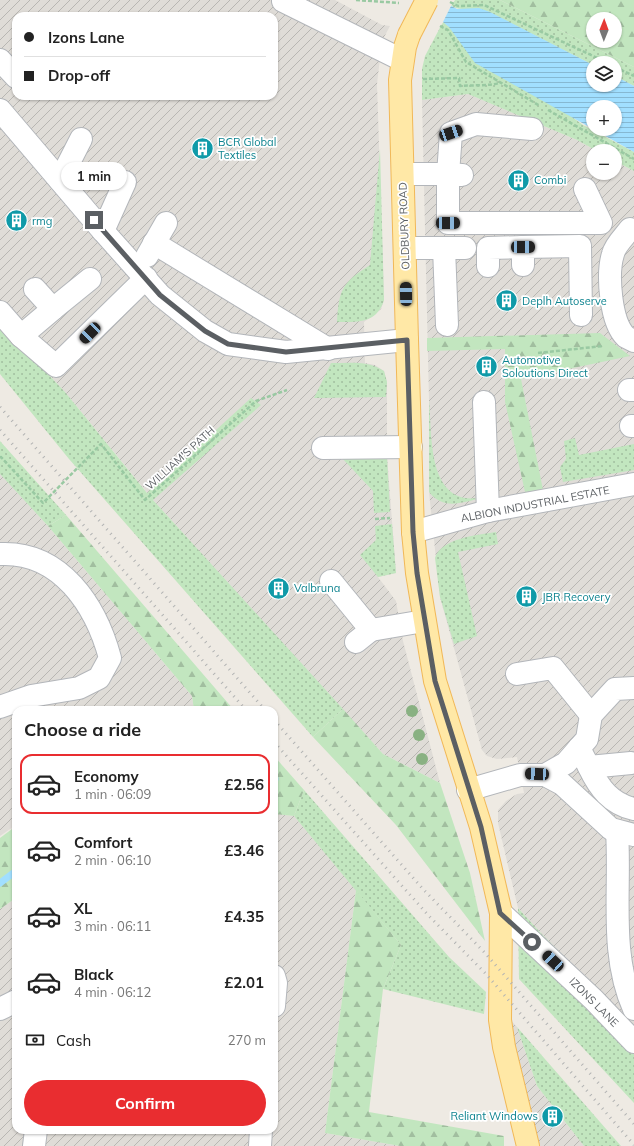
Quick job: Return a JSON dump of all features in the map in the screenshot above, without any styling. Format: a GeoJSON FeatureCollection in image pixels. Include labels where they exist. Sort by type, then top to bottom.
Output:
{"type":"FeatureCollection","features":[{"type":"Feature","properties":{"kind":"main road","name":"OLDBURY ROAD"},"geometry":{"type":"LineString","coordinates":[[427,0],[409,36],[402,60],[400,80],[413,532],[424,621],[435,681],[485,841],[500,913],[500,1020],[504,1047],[528,1146]]}},
{"type":"Feature","properties":{"kind":"street"},"geometry":{"type":"LineString","coordinates":[[283,1],[402,60]]}},
{"type":"Feature","properties":{"kind":"street"},"geometry":{"type":"LineString","coordinates":[[0,60],[12,73]]}},
{"type":"Feature","properties":{"kind":"street"},"geometry":{"type":"LineString","coordinates":[[0,110],[103,231],[160,295],[205,331],[228,344],[286,352],[407,340]]}},
{"type":"Feature","properties":{"kind":"street"},"geometry":{"type":"LineString","coordinates":[[532,129],[476,124],[451,133],[455,175],[448,223],[601,222],[585,189]]}},
{"type":"Feature","properties":{"kind":"street"},"geometry":{"type":"LineString","coordinates":[[60,180],[81,139]]}},
{"type":"Feature","properties":{"kind":"street"},"geometry":{"type":"LineString","coordinates":[[403,174],[455,175]]}},
{"type":"Feature","properties":{"kind":"street"},"geometry":{"type":"LineString","coordinates":[[103,231],[125,182]]}},
{"type":"Feature","properties":{"kind":"street"},"geometry":{"type":"LineString","coordinates":[[0,312],[21,336],[56,366],[142,274],[154,243],[166,223]]}},
{"type":"Feature","properties":{"kind":"street"},"geometry":{"type":"LineString","coordinates":[[630,339],[618,324],[612,300],[610,272],[613,253],[633,228]]}},
{"type":"Feature","properties":{"kind":"street"},"geometry":{"type":"LineString","coordinates":[[154,243],[328,349]]}},
{"type":"Feature","properties":{"kind":"street"},"geometry":{"type":"LineString","coordinates":[[406,248],[488,257],[547,256],[580,246],[581,315]]}},
{"type":"Feature","properties":{"kind":"street"},"geometry":{"type":"LineString","coordinates":[[447,325],[458,254]]}},
{"type":"Feature","properties":{"kind":"street"},"geometry":{"type":"LineString","coordinates":[[21,336],[90,278]]}},
{"type":"Feature","properties":{"kind":"street"},"geometry":{"type":"LineString","coordinates":[[35,289],[53,309]]}},
{"type":"Feature","properties":{"kind":"street"},"geometry":{"type":"LineString","coordinates":[[484,402],[488,511]]}},
{"type":"Feature","properties":{"kind":"street"},"geometry":{"type":"LineString","coordinates":[[323,448],[411,447]]}},
{"type":"Feature","properties":{"kind":"street","name":"ALBION INDUSTRIAL ESTATE"},"geometry":{"type":"LineString","coordinates":[[413,532],[488,511],[634,484]]}},
{"type":"Feature","properties":{"kind":"street"},"geometry":{"type":"LineString","coordinates":[[0,554],[27,558],[46,564],[62,574],[78,590],[88,605],[105,640],[110,658],[99,678],[79,688],[32,696],[0,707]]}},
{"type":"Feature","properties":{"kind":"street"},"geometry":{"type":"LineString","coordinates":[[331,581],[364,636],[424,621]]}},
{"type":"Feature","properties":{"kind":"street"},"geometry":{"type":"LineString","coordinates":[[517,674],[553,668],[591,715]]}},
{"type":"Feature","properties":{"kind":"street"},"geometry":{"type":"LineString","coordinates":[[545,775],[566,763],[587,739],[591,715],[615,689],[634,688]]}},
{"type":"Feature","properties":{"kind":"street"},"geometry":{"type":"LineString","coordinates":[[579,748],[595,780],[611,798],[621,806],[634,809]]}},
{"type":"Feature","properties":{"kind":"street"},"geometry":{"type":"LineString","coordinates":[[589,767],[631,763]]}},
{"type":"Feature","properties":{"kind":"street"},"geometry":{"type":"LineString","coordinates":[[468,790],[520,775],[545,775],[562,784],[611,829],[626,833],[626,874],[617,904],[622,976],[634,1009]]}},
{"type":"Feature","properties":{"kind":"street","name":"IZONS LANE"},"geometry":{"type":"LineString","coordinates":[[500,913],[594,1000],[634,1042]]}},
{"type":"Feature","properties":{"kind":"street"},"geometry":{"type":"LineString","coordinates":[[0,1009],[12,1003]]}},
{"type":"Feature","properties":{"kind":"street"},"geometry":{"type":"LineString","coordinates":[[34,1146],[36,1134]]}},
{"type":"Feature","properties":{"kind":"street"},"geometry":{"type":"LineString","coordinates":[[260,1146],[261,1134]]}},
{"type":"Feature","properties":{"kind":"path"},"geometry":{"type":"LineString","coordinates":[[446,0],[458,6],[484,4],[593,56]]}},
{"type":"Feature","properties":{"kind":"path"},"geometry":{"type":"LineString","coordinates":[[622,70],[634,76]]}},
{"type":"Feature","properties":{"kind":"path"},"geometry":{"type":"LineString","coordinates":[[417,79],[459,78],[460,86],[493,85],[500,83],[634,159]]}},
{"type":"Feature","properties":{"kind":"path"},"geometry":{"type":"LineString","coordinates":[[538,353],[607,345],[630,339]]}},
{"type":"Feature","properties":{"kind":"path","name":"WILLIAM'S PATH"},"geometry":{"type":"LineString","coordinates":[[0,458],[1,457],[43,503],[101,444],[145,500],[256,401],[287,390]]}},
{"type":"Feature","properties":{"kind":"path"},"geometry":{"type":"LineString","coordinates":[[375,519],[394,517]]}},
{"type":"Feature","properties":{"kind":"shaded area"},"geometry":{"type":"Polygon","coordinates":[[[0,0],[335,0],[382,25],[390,26],[382,41],[377,84],[384,300],[381,309],[364,322],[365,363],[375,365],[384,371],[387,382],[387,456],[396,573],[378,577],[396,601],[403,641],[440,783],[383,754],[153,500],[65,392],[0,323],[0,0]]]}},
{"type":"Feature","properties":{"kind":"shaded area"},"geometry":{"type":"Polygon","coordinates":[[[468,94],[577,140],[586,145],[586,180],[622,180],[622,165],[634,171],[634,1028],[518,908],[498,823],[498,810],[506,801],[517,794],[524,793],[517,757],[497,759],[487,756],[482,750],[440,597],[429,492],[429,400],[422,100],[468,94]]]}},
{"type":"Feature","properties":{"kind":"shaded area"},"geometry":{"type":"Polygon","coordinates":[[[0,473],[48,526],[192,696],[193,706],[12,706],[12,828],[0,836],[0,473]]]}},
{"type":"Feature","properties":{"kind":"shaded area"},"geometry":{"type":"Polygon","coordinates":[[[278,814],[294,816],[356,890],[325,1133],[400,1146],[0,1146],[0,909],[12,901],[12,1134],[278,1134],[278,814]]]}},
{"type":"Feature","properties":{"kind":"shaded area"},"geometry":{"type":"Polygon","coordinates":[[[500,1008],[517,1027],[537,1086],[584,1146],[528,1146],[500,1008]]]}},
{"type":"Feature","properties":{"kind":"green space"},"geometry":{"type":"Polygon","coordinates":[[[455,0],[500,0],[586,43],[586,48],[596,48],[612,56],[586,56],[586,61],[489,12],[460,9],[451,6],[455,0]]]}},
{"type":"Feature","properties":{"kind":"green space"},"geometry":{"type":"Polygon","coordinates":[[[500,0],[634,0],[634,67],[622,61],[622,56],[612,56],[596,48],[622,48],[622,12],[586,12],[586,43],[500,0]]]}},
{"type":"Feature","properties":{"kind":"green space"},"geometry":{"type":"Polygon","coordinates":[[[443,22],[586,127],[586,136],[604,136],[619,144],[586,145],[468,94],[422,100],[422,69],[425,56],[443,22]]]}},
{"type":"Feature","properties":{"kind":"green space"},"geometry":{"type":"Polygon","coordinates":[[[622,61],[634,67],[634,86],[622,80],[622,61]]]}},
{"type":"Feature","properties":{"kind":"green space"},"geometry":{"type":"Polygon","coordinates":[[[622,146],[634,152],[634,171],[622,165],[622,146]]]}},
{"type":"Feature","properties":{"kind":"green space"},"geometry":{"type":"Polygon","coordinates":[[[380,149],[384,300],[377,314],[371,318],[352,322],[337,322],[339,302],[344,288],[353,277],[370,265],[380,149]]]}},
{"type":"Feature","properties":{"kind":"green space"},"geometry":{"type":"Polygon","coordinates":[[[0,323],[65,392],[147,493],[251,398],[261,405],[153,500],[343,709],[313,737],[69,459],[0,374],[0,323]]]}},
{"type":"Feature","properties":{"kind":"green space"},"geometry":{"type":"Polygon","coordinates":[[[600,333],[630,356],[521,379],[543,490],[525,492],[505,402],[505,349],[427,351],[427,338],[600,333]]]}},
{"type":"Feature","properties":{"kind":"green space"},"geometry":{"type":"Polygon","coordinates":[[[331,363],[365,364],[378,367],[384,371],[387,382],[386,397],[314,398],[331,363]]]}},
{"type":"Feature","properties":{"kind":"green space"},"geometry":{"type":"Polygon","coordinates":[[[429,400],[434,457],[438,472],[444,484],[453,493],[465,498],[481,498],[453,504],[434,498],[429,492],[429,400]]]}},
{"type":"Feature","properties":{"kind":"green space"},"geometry":{"type":"Polygon","coordinates":[[[575,438],[579,455],[634,444],[634,470],[563,482],[560,467],[566,459],[564,441],[575,438]]]}},
{"type":"Feature","properties":{"kind":"green space"},"geometry":{"type":"Polygon","coordinates":[[[0,441],[66,515],[48,526],[0,474],[0,441]]]}},
{"type":"Feature","properties":{"kind":"green space"},"geometry":{"type":"Polygon","coordinates":[[[387,456],[390,512],[374,513],[373,491],[341,457],[387,456]]]}},
{"type":"Feature","properties":{"kind":"green space"},"geometry":{"type":"Polygon","coordinates":[[[66,515],[231,706],[193,706],[192,696],[48,526],[66,515]]]}},
{"type":"Feature","properties":{"kind":"green space"},"geometry":{"type":"Polygon","coordinates":[[[392,524],[396,573],[378,577],[360,555],[376,540],[375,526],[392,524]]]}},
{"type":"Feature","properties":{"kind":"green space"},"geometry":{"type":"Polygon","coordinates":[[[496,532],[498,544],[458,552],[477,636],[454,644],[440,597],[435,558],[439,551],[452,542],[470,536],[496,532]]]}},
{"type":"Feature","properties":{"kind":"green space"},"geometry":{"type":"Polygon","coordinates":[[[343,709],[383,754],[440,783],[470,873],[485,941],[396,825],[313,737],[343,709]]]}},
{"type":"Feature","properties":{"kind":"green space"},"geometry":{"type":"Polygon","coordinates":[[[278,761],[304,790],[294,816],[278,814],[278,761]]]}},
{"type":"Feature","properties":{"kind":"green space"},"geometry":{"type":"Polygon","coordinates":[[[304,790],[449,957],[486,992],[484,1014],[383,989],[401,945],[294,816],[304,790]]]}},
{"type":"Feature","properties":{"kind":"green space"},"geometry":{"type":"Polygon","coordinates":[[[12,829],[12,901],[0,909],[0,838],[12,829]]]}},
{"type":"Feature","properties":{"kind":"green space"},"geometry":{"type":"Polygon","coordinates":[[[356,890],[401,945],[383,989],[369,1112],[504,1136],[504,1146],[400,1146],[325,1133],[356,890]]]}},
{"type":"Feature","properties":{"kind":"green space"},"geometry":{"type":"Polygon","coordinates":[[[518,908],[634,1028],[634,1103],[519,979],[518,908]]]}},
{"type":"Feature","properties":{"kind":"green space"},"geometry":{"type":"Polygon","coordinates":[[[517,1027],[621,1146],[584,1146],[537,1086],[517,1027]]]}},
{"type":"Feature","properties":{"kind":"water"},"geometry":{"type":"Polygon","coordinates":[[[440,0],[457,9],[479,8],[490,12],[586,61],[586,92],[622,92],[622,80],[634,86],[634,152],[605,136],[622,136],[622,100],[586,100],[586,125],[475,63],[449,27],[443,22],[440,0]]]}},
{"type":"Feature","properties":{"kind":"pier"},"geometry":{"type":"Polygon","coordinates":[[[403,0],[444,0],[452,4],[442,24],[402,2],[403,0]]]}},
{"type":"Feature","properties":{"kind":"waterway"},"geometry":{"type":"LineString","coordinates":[[0,883],[12,874]]}},
{"type":"Feature","properties":{"kind":"railway"},"geometry":{"type":"LineString","coordinates":[[0,407],[262,706]]}},
{"type":"Feature","properties":{"kind":"railway"},"geometry":{"type":"LineString","coordinates":[[0,430],[242,706]]}},
{"type":"Feature","properties":{"kind":"railway"},"geometry":{"type":"LineString","coordinates":[[278,725],[422,888],[486,954],[634,1124]]}},
{"type":"Feature","properties":{"kind":"railway"},"geometry":{"type":"LineString","coordinates":[[278,746],[428,915],[486,974],[634,1145]]}},
{"type":"Feature","properties":{"kind":"place","name":"BCR Global Textiles"},"geometry":{"type":"Point","coordinates":[203,148]}},
{"type":"Feature","properties":{"kind":"place","name":"Combi"},"geometry":{"type":"Point","coordinates":[519,180]}},
{"type":"Feature","properties":{"kind":"place","name":"rmg"},"geometry":{"type":"Point","coordinates":[17,221]}},
{"type":"Feature","properties":{"kind":"place","name":"Deplh Autoserve"},"geometry":{"type":"Point","coordinates":[507,301]}},
{"type":"Feature","properties":{"kind":"place","name":"Automotive Soloutions Direct"},"geometry":{"type":"Point","coordinates":[486,366]}},
{"type":"Feature","properties":{"kind":"place","name":"Valbruna"},"geometry":{"type":"Point","coordinates":[278,588]}},
{"type":"Feature","properties":{"kind":"place","name":"JBR Recovery"},"geometry":{"type":"Point","coordinates":[527,597]}},
{"type":"Feature","properties":{"kind":"place","name":"Reliant Windows"},"geometry":{"type":"Point","coordinates":[553,1116]}},
{"type":"Feature","properties":{"kind":"route"},"geometry":{"type":"LineString","coordinates":[[94,220],[160,295],[205,331],[228,344],[286,352],[407,340],[413,532],[424,621],[435,681],[468,790],[481,827],[492,869],[500,913],[532,942]]}}]}
